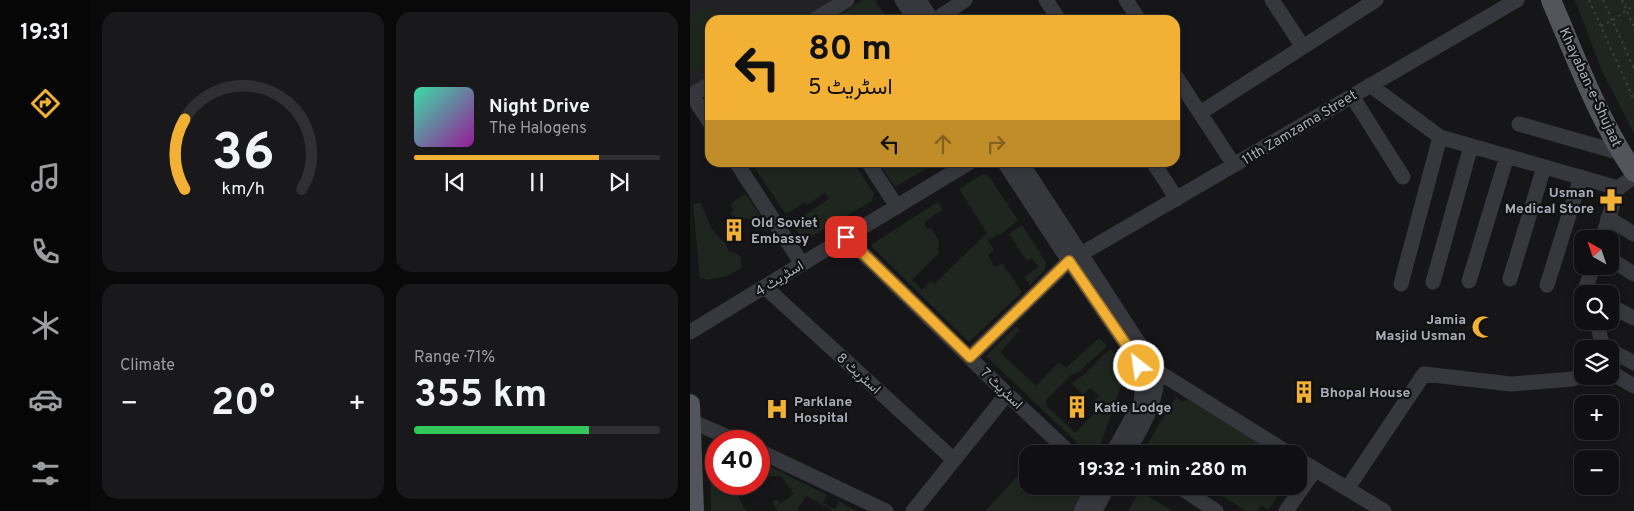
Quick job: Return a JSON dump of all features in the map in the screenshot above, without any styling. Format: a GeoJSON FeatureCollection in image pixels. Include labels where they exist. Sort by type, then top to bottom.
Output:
{"type":"FeatureCollection","features":[{"type":"Feature","properties":{"kind":"main road","name":"Khayaban-e-Shujaat"},"geometry":{"type":"LineString","coordinates":[[1551,0],[1577,64],[1628,155]]}},
{"type":"Feature","properties":{"kind":"main road","name":"Khayaban-e-Shujaat"},"geometry":{"type":"LineString","coordinates":[[1560,0],[1634,172]]}},
{"type":"Feature","properties":{"kind":"main road"},"geometry":{"type":"LineString","coordinates":[[690,412],[694,511]]}},
{"type":"Feature","properties":{"kind":"street"},"geometry":{"type":"LineString","coordinates":[[822,15],[847,0]]}},
{"type":"Feature","properties":{"kind":"street"},"geometry":{"type":"LineString","coordinates":[[902,0],[911,15]]}},
{"type":"Feature","properties":{"kind":"street"},"geometry":{"type":"LineString","coordinates":[[919,0],[930,15]]}},
{"type":"Feature","properties":{"kind":"street"},"geometry":{"type":"LineString","coordinates":[[941,15],[965,0]]}},
{"type":"Feature","properties":{"kind":"street"},"geometry":{"type":"LineString","coordinates":[[1046,0],[1056,15]]}},
{"type":"Feature","properties":{"kind":"street"},"geometry":{"type":"LineString","coordinates":[[1126,0],[1136,15]]}},
{"type":"Feature","properties":{"kind":"street"},"geometry":{"type":"LineString","coordinates":[[1272,0],[1303,47]]}},
{"type":"Feature","properties":{"kind":"street"},"geometry":{"type":"LineString","coordinates":[[1200,113],[1376,0]]}},
{"type":"Feature","properties":{"kind":"street","name":"11th Zamzama Street"},"geometry":{"type":"LineString","coordinates":[[970,357],[1075,258],[1517,0]]}},
{"type":"Feature","properties":{"kind":"street"},"geometry":{"type":"LineString","coordinates":[[1180,83],[1234,165]]}},
{"type":"Feature","properties":{"kind":"street"},"geometry":{"type":"LineString","coordinates":[[1370,85],[1440,136],[1618,188]]}},
{"type":"Feature","properties":{"kind":"street"},"geometry":{"type":"LineString","coordinates":[[705,87],[691,95],[705,116]]}},
{"type":"Feature","properties":{"kind":"street"},"geometry":{"type":"LineString","coordinates":[[1352,96],[1404,177]]}},
{"type":"Feature","properties":{"kind":"street"},"geometry":{"type":"LineString","coordinates":[[1520,124],[1628,155]]}},
{"type":"Feature","properties":{"kind":"street"},"geometry":{"type":"LineString","coordinates":[[1401,284],[1440,136]]}},
{"type":"Feature","properties":{"kind":"street"},"geometry":{"type":"LineString","coordinates":[[1434,282],[1471,146]]}},
{"type":"Feature","properties":{"kind":"street"},"geometry":{"type":"LineString","coordinates":[[1469,281],[1507,156]]}},
{"type":"Feature","properties":{"kind":"street"},"geometry":{"type":"LineString","coordinates":[[739,167],[802,264]]}},
{"type":"Feature","properties":{"kind":"street"},"geometry":{"type":"LineString","coordinates":[[871,167],[897,207]]}},
{"type":"Feature","properties":{"kind":"street","name":"اسٹریٹ 4"},"geometry":{"type":"LineString","coordinates":[[690,332],[962,167]]}},
{"type":"Feature","properties":{"kind":"street"},"geometry":{"type":"LineString","coordinates":[[1008,167],[1157,371],[1153,402],[1129,445]]}},
{"type":"Feature","properties":{"kind":"street"},"geometry":{"type":"LineString","coordinates":[[1024,167],[1075,258],[1134,356],[1144,377],[1141,402],[1127,445]]}},
{"type":"Feature","properties":{"kind":"street"},"geometry":{"type":"LineString","coordinates":[[1155,167],[1177,199]]}},
{"type":"Feature","properties":{"kind":"street"},"geometry":{"type":"LineString","coordinates":[[1510,279],[1544,167]]}},
{"type":"Feature","properties":{"kind":"street"},"geometry":{"type":"LineString","coordinates":[[1605,230],[1618,188],[1634,177]]}},
{"type":"Feature","properties":{"kind":"street"},"geometry":{"type":"LineString","coordinates":[[1547,285],[1581,178]]}},
{"type":"Feature","properties":{"kind":"street"},"geometry":{"type":"LineString","coordinates":[[1608,218],[1634,234]]}},
{"type":"Feature","properties":{"kind":"street","name":"اسٹریٹ 7"},"geometry":{"type":"LineString","coordinates":[[846,237],[1007,394],[1062,445]]}},
{"type":"Feature","properties":{"kind":"street"},"geometry":{"type":"LineString","coordinates":[[1619,265],[1634,274]]}},
{"type":"Feature","properties":{"kind":"street","name":"اسٹریٹ 8"},"geometry":{"type":"LineString","coordinates":[[764,287],[954,460]]}},
{"type":"Feature","properties":{"kind":"street"},"geometry":{"type":"LineString","coordinates":[[1619,310],[1634,318]]}},
{"type":"Feature","properties":{"kind":"street"},"geometry":{"type":"LineString","coordinates":[[1619,355],[1634,363]]}},
{"type":"Feature","properties":{"kind":"street"},"geometry":{"type":"LineString","coordinates":[[1134,356],[1276,445]]}},
{"type":"Feature","properties":{"kind":"street"},"geometry":{"type":"LineString","coordinates":[[1347,489],[1424,374],[1511,384],[1574,378]]}},
{"type":"Feature","properties":{"kind":"street"},"geometry":{"type":"LineString","coordinates":[[1619,377],[1634,386]]}},
{"type":"Feature","properties":{"kind":"street"},"geometry":{"type":"LineString","coordinates":[[914,511],[1007,394]]}},
{"type":"Feature","properties":{"kind":"street"},"geometry":{"type":"LineString","coordinates":[[690,412],[719,430]]}},
{"type":"Feature","properties":{"kind":"street"},"geometry":{"type":"LineString","coordinates":[[770,456],[877,509]]}},
{"type":"Feature","properties":{"kind":"street"},"geometry":{"type":"LineString","coordinates":[[1307,465],[1384,511]]}},
{"type":"Feature","properties":{"kind":"street"},"geometry":{"type":"LineString","coordinates":[[1286,511],[1315,470]]}},
{"type":"Feature","properties":{"kind":"street"},"geometry":{"type":"LineString","coordinates":[[1081,511],[1096,495]]}},
{"type":"Feature","properties":{"kind":"street"},"geometry":{"type":"LineString","coordinates":[[1095,511],[1101,495]]}},
{"type":"Feature","properties":{"kind":"street"},"geometry":{"type":"LineString","coordinates":[[1192,495],[1216,511]]}},
{"type":"Feature","properties":{"kind":"path"},"geometry":{"type":"LineString","coordinates":[[1589,0],[1634,100]]}},
{"type":"Feature","properties":{"kind":"path"},"geometry":{"type":"LineString","coordinates":[[1603,0],[1634,69]]}},
{"type":"Feature","properties":{"kind":"path"},"geometry":{"type":"LineString","coordinates":[[1622,0],[1634,27]]}},
{"type":"Feature","properties":{"kind":"path"},"geometry":{"type":"LineString","coordinates":[[1601,26],[1634,5]]}},
{"type":"Feature","properties":{"kind":"shaded area"},"geometry":{"type":"Polygon","coordinates":[[[690,0],[844,0],[818,15],[705,15],[705,81],[692,88],[690,87],[690,0]]]}},
{"type":"Feature","properties":{"kind":"shaded area"},"geometry":{"type":"Polygon","coordinates":[[[862,0],[875,0],[885,15],[839,15],[862,0]]]}},
{"type":"Feature","properties":{"kind":"shaded area"},"geometry":{"type":"Polygon","coordinates":[[[1575,0],[1634,0],[1634,133],[1602,71],[1575,0]]]}},
{"type":"Feature","properties":{"kind":"shaded area"},"geometry":{"type":"Polygon","coordinates":[[[709,5],[716,15],[705,15],[705,66],[690,74],[690,18],[709,5]]]}},
{"type":"Feature","properties":{"kind":"shaded area"},"geometry":{"type":"Polygon","coordinates":[[[754,167],[857,167],[874,194],[872,201],[806,240],[803,239],[792,223],[829,199],[825,193],[807,205],[805,202],[786,214],[754,167]]]}},
{"type":"Feature","properties":{"kind":"shaded area"},"geometry":{"type":"Polygon","coordinates":[[[882,167],[928,167],[895,187],[882,167]]]}},
{"type":"Feature","properties":{"kind":"shaded area"},"geometry":{"type":"Polygon","coordinates":[[[983,174],[988,175],[1018,220],[1000,235],[998,234],[988,241],[994,250],[988,255],[995,267],[1002,263],[1022,292],[969,342],[872,247],[872,244],[938,202],[943,210],[926,221],[924,225],[928,229],[931,228],[939,241],[938,254],[912,280],[922,290],[931,281],[934,284],[987,233],[959,189],[983,174]]]}},
{"type":"Feature","properties":{"kind":"shaded area"},"geometry":{"type":"Polygon","coordinates":[[[746,194],[761,216],[753,222],[745,218],[740,222],[730,212],[733,211],[731,203],[746,194]]]}},
{"type":"Feature","properties":{"kind":"shaded area"},"geometry":{"type":"Polygon","coordinates":[[[701,203],[712,230],[726,244],[728,250],[738,254],[740,258],[742,266],[738,270],[720,278],[705,280],[700,278],[693,204],[701,203]]]}},
{"type":"Feature","properties":{"kind":"shaded area"},"geometry":{"type":"Polygon","coordinates":[[[1022,225],[1046,262],[1044,271],[1030,285],[1024,277],[1038,267],[1032,258],[1027,261],[1009,234],[1022,225]]]}},
{"type":"Feature","properties":{"kind":"shaded area"},"geometry":{"type":"Polygon","coordinates":[[[1016,326],[1020,330],[1000,352],[1036,386],[1059,362],[1066,368],[1099,338],[1107,346],[1080,371],[1070,376],[1046,400],[1047,406],[1075,433],[1098,410],[1092,403],[1099,396],[1090,388],[1083,395],[1071,383],[1085,374],[1110,349],[1124,365],[1125,375],[1100,445],[1080,445],[986,356],[1016,326]]]}},
{"type":"Feature","properties":{"kind":"shaded area"},"geometry":{"type":"Polygon","coordinates":[[[1176,397],[1182,402],[1194,397],[1266,445],[1147,445],[1176,397]]]}},
{"type":"Feature","properties":{"kind":"shaded area"},"geometry":{"type":"Polygon","coordinates":[[[770,466],[827,495],[823,503],[835,509],[839,501],[856,511],[830,511],[831,509],[806,496],[797,511],[777,511],[772,502],[777,499],[780,504],[794,494],[781,476],[770,476],[770,466]]]}},
{"type":"Feature","properties":{"kind":"shaded area"},"geometry":{"type":"Polygon","coordinates":[[[1019,475],[1019,495],[1082,495],[1072,511],[985,511],[1019,475]]]}},
{"type":"Feature","properties":{"kind":"shaded area"},"geometry":{"type":"Polygon","coordinates":[[[711,495],[739,495],[746,511],[711,511],[711,495]]]}},
{"type":"Feature","properties":{"kind":"shaded area"},"geometry":{"type":"Polygon","coordinates":[[[1138,495],[1146,495],[1172,511],[1128,511],[1138,495]]]}},
{"type":"Feature","properties":{"kind":"shaded area"},"geometry":{"type":"Polygon","coordinates":[[[1220,495],[1279,495],[1268,510],[1261,505],[1257,511],[1246,511],[1220,495]]]}},
{"type":"Feature","properties":{"kind":"place","name":"Usman Medical Store"},"geometry":{"type":"Point","coordinates":[1611,200]}},
{"type":"Feature","properties":{"kind":"place","name":"Old Soviet Embassy"},"geometry":{"type":"Point","coordinates":[734,230]}},
{"type":"Feature","properties":{"kind":"place","name":"Jamia Masjid Usman"},"geometry":{"type":"Point","coordinates":[1483,327]}},
{"type":"Feature","properties":{"kind":"place","name":"Bhopal House"},"geometry":{"type":"Point","coordinates":[1304,392]}},
{"type":"Feature","properties":{"kind":"place","name":"Katie Lodge"},"geometry":{"type":"Point","coordinates":[1077,407]}},
{"type":"Feature","properties":{"kind":"place","name":"Parklane Hospital"},"geometry":{"type":"Point","coordinates":[777,409]}},
{"type":"Feature","properties":{"kind":"route"},"geometry":{"type":"LineString","coordinates":[[846,237],[970,357],[1069,261],[1139,366]]}}]}
